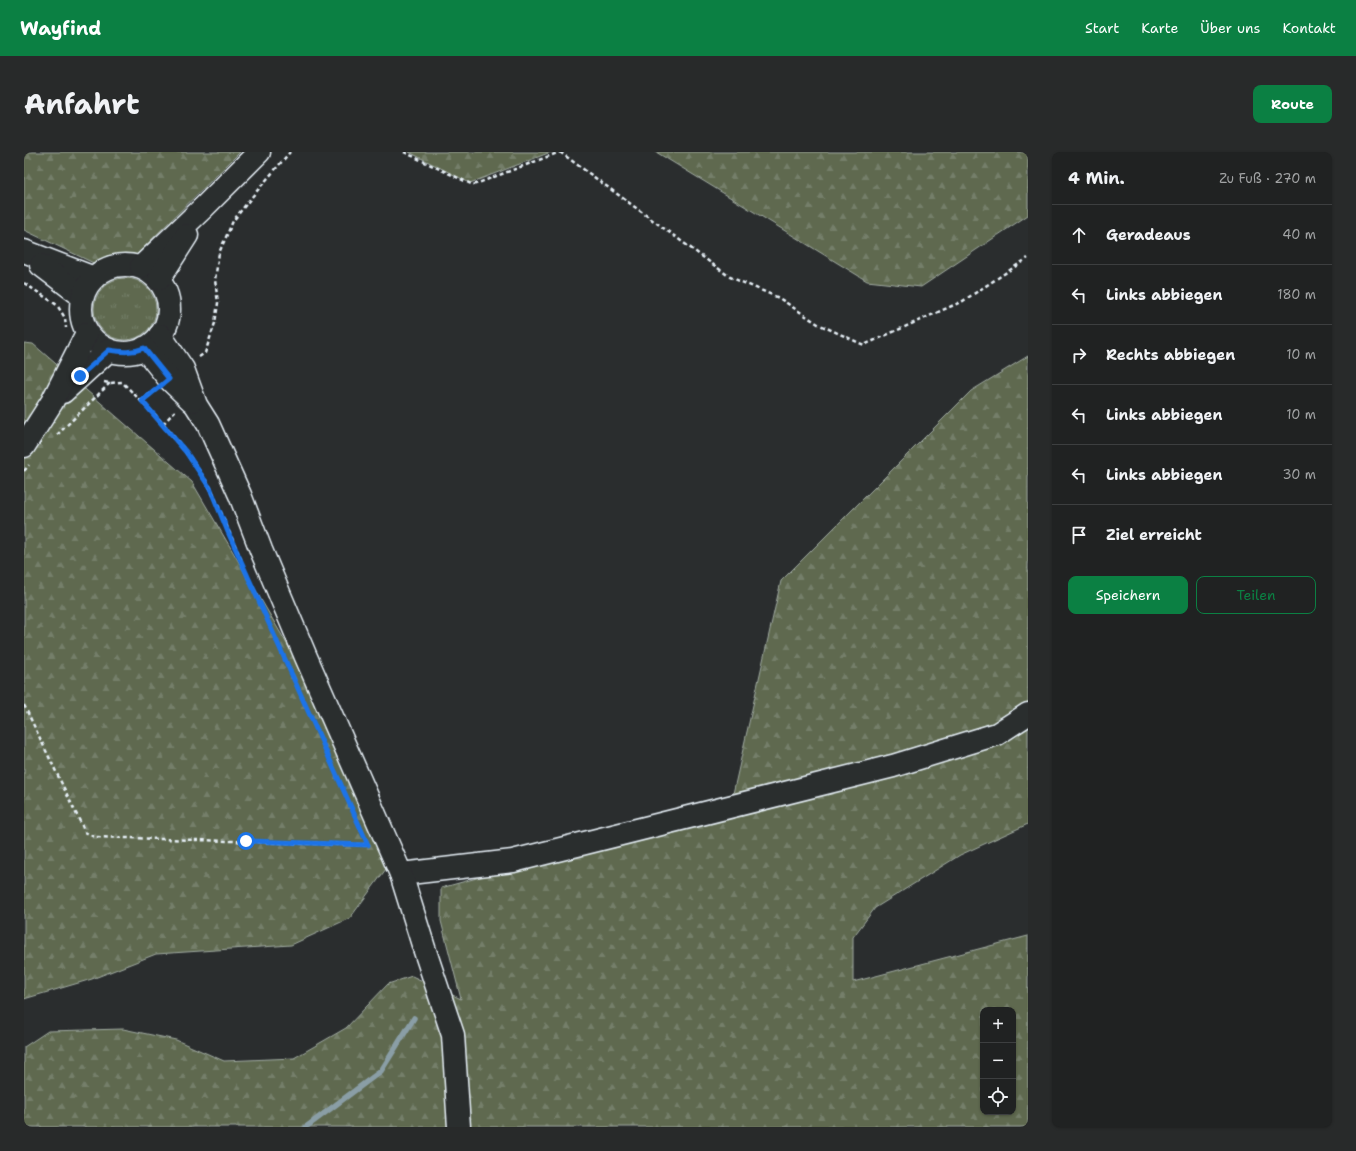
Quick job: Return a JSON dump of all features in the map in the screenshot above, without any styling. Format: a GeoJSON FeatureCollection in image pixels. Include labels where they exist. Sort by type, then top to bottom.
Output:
{"type":"FeatureCollection","features":[{"type":"Feature","properties":{"kind":"main road"},"geometry":{"type":"LineString","coordinates":[[140,267],[260,152]]}},
{"type":"Feature","properties":{"kind":"main road"},"geometry":{"type":"LineString","coordinates":[[159,279],[203,208]]}},
{"type":"Feature","properties":{"kind":"main road"},"geometry":{"type":"LineString","coordinates":[[24,252],[94,278]]}},
{"type":"Feature","properties":{"kind":"main road"},"geometry":{"type":"LineString","coordinates":[[24,252],[82,296]]}},
{"type":"Feature","properties":{"kind":"main road"},"geometry":{"type":"LineString","coordinates":[[122,265],[140,267],[159,279],[167,295],[169,309],[167,323],[152,342],[133,352],[109,350],[99,344],[87,333],[82,318],[82,296],[94,278],[110,268],[122,265]]}},
{"type":"Feature","properties":{"kind":"main road"},"geometry":{"type":"LineString","coordinates":[[29,453],[52,402],[87,333]]}},
{"type":"Feature","properties":{"kind":"main road"},"geometry":{"type":"LineString","coordinates":[[152,342],[176,374],[208,424],[240,495],[261,550],[306,657],[402,874],[424,948],[453,1035],[459,1127]]}},
{"type":"Feature","properties":{"kind":"main road"},"geometry":{"type":"LineString","coordinates":[[52,402],[109,350]]}},
{"type":"Feature","properties":{"kind":"main road"},"geometry":{"type":"LineString","coordinates":[[402,874],[514,862],[893,766],[997,734],[1028,714]]}},
{"type":"Feature","properties":{"kind":"path"},"geometry":{"type":"LineString","coordinates":[[241,561],[210,488],[186,452],[142,401],[206,353],[215,323],[218,303],[215,280],[219,253],[233,221],[290,152]]}},
{"type":"Feature","properties":{"kind":"path"},"geometry":{"type":"LineString","coordinates":[[404,152],[472,185],[560,152],[730,277],[779,298],[818,324],[864,345],[963,301],[1028,258]]}},
{"type":"Feature","properties":{"kind":"path"},"geometry":{"type":"LineString","coordinates":[[54,438],[110,383]]}},
{"type":"Feature","properties":{"kind":"path"},"geometry":{"type":"LineString","coordinates":[[24,471],[29,453]]}},
{"type":"Feature","properties":{"kind":"path"},"geometry":{"type":"LineString","coordinates":[[24,705],[85,832],[94,836],[368,845],[365,838]]}},
{"type":"Feature","properties":{"kind":"green space"},"geometry":{"type":"Polygon","coordinates":[[[24,152],[240,152],[132,259],[102,267],[24,230],[24,152]]]}},
{"type":"Feature","properties":{"kind":"green space"},"geometry":{"type":"Polygon","coordinates":[[[409,152],[551,152],[470,183],[409,152]]]}},
{"type":"Feature","properties":{"kind":"green space"},"geometry":{"type":"Polygon","coordinates":[[[656,152],[1028,152],[1028,215],[921,287],[867,281],[656,152]]]}},
{"type":"Feature","properties":{"kind":"green space"},"geometry":{"type":"Polygon","coordinates":[[[125,278],[137,281],[147,287],[153,297],[156,309],[153,321],[147,331],[137,337],[125,340],[113,337],[103,331],[97,321],[94,309],[97,297],[103,287],[113,281],[125,278]]]}},
{"type":"Feature","properties":{"kind":"green space"},"geometry":{"type":"Polygon","coordinates":[[[24,343],[33,344],[192,482],[297,661],[386,869],[350,918],[291,945],[156,954],[92,979],[24,999],[24,343]]]}},
{"type":"Feature","properties":{"kind":"green space"},"geometry":{"type":"Polygon","coordinates":[[[1028,356],[1028,824],[960,855],[875,908],[853,937],[853,982],[1028,936],[1028,1127],[24,1127],[24,1047],[48,1031],[123,1029],[176,1040],[224,1061],[294,1058],[346,1028],[388,984],[412,976],[461,999],[441,921],[441,888],[730,807],[781,581],[971,391],[1028,356]]]}},
{"type":"Feature","properties":{"kind":"waterway"},"geometry":{"type":"LineString","coordinates":[[306,1127],[381,1071],[414,1018]]}},
{"type":"Feature","properties":{"kind":"route"},"geometry":{"type":"LineString","coordinates":[[80,376],[109,350],[133,352],[144,348],[169,379],[142,401],[186,452],[210,488],[228,532],[368,845],[246,841]]}}]}
